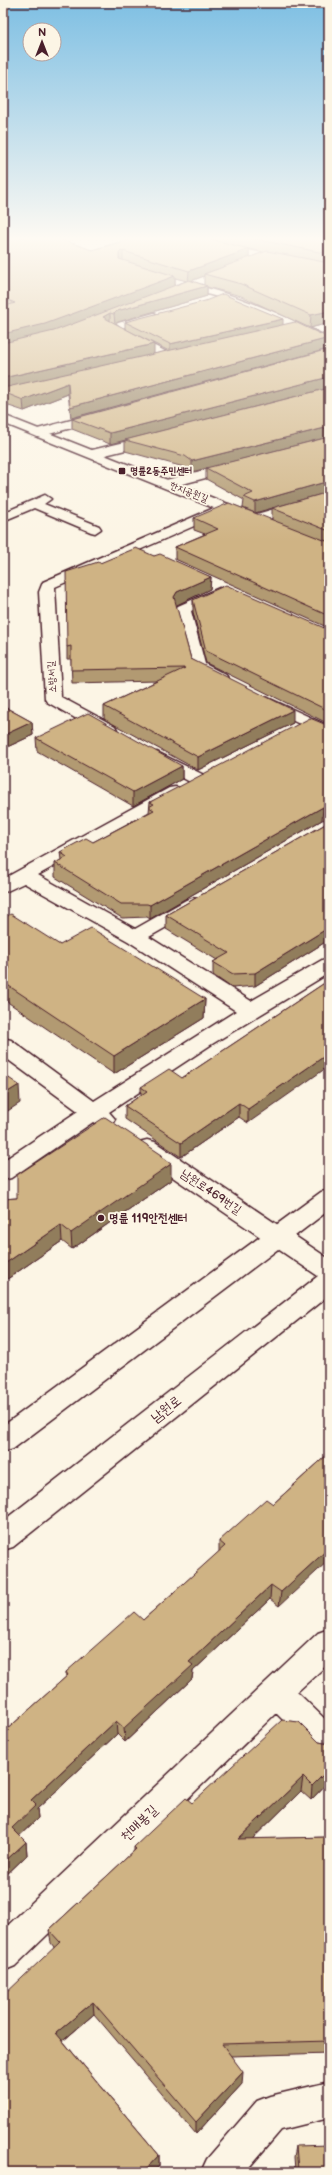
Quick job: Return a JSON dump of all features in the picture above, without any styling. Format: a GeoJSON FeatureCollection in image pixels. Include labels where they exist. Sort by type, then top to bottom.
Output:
{"type":"FeatureCollection","features":[{"type":"Feature","properties":{"kind":"street"},"geometry":{"type":"LineString","coordinates":[[132,338],[167,356]]}},
{"type":"Feature","properties":{"kind":"street"},"geometry":{"type":"LineString","coordinates":[[152,360],[182,353]]}},
{"type":"Feature","properties":{"kind":"street"},"geometry":{"type":"LineString","coordinates":[[38,433],[115,412]]}},
{"type":"Feature","properties":{"kind":"street","name":"한지공원길"},"geometry":{"type":"LineString","coordinates":[[3,419],[275,527]]}},
{"type":"Feature","properties":{"kind":"street"},"geometry":{"type":"LineString","coordinates":[[94,454],[170,434]]}},
{"type":"Feature","properties":{"kind":"street"},"geometry":{"type":"LineString","coordinates":[[167,484],[244,464]]}},
{"type":"Feature","properties":{"kind":"street"},"geometry":{"type":"LineString","coordinates":[[255,519],[329,497]]}},
{"type":"Feature","properties":{"kind":"street","name":"소방서길"},"geometry":{"type":"LineString","coordinates":[[122,737],[53,699],[46,592],[48,585],[141,550],[226,507]]}},
{"type":"Feature","properties":{"kind":"street"},"geometry":{"type":"LineString","coordinates":[[223,588],[183,609],[198,667],[232,684]]}},
{"type":"Feature","properties":{"kind":"street"},"geometry":{"type":"LineString","coordinates":[[253,695],[329,733]]}},
{"type":"Feature","properties":{"kind":"street"},"geometry":{"type":"LineString","coordinates":[[287,734],[308,723]]}},
{"type":"Feature","properties":{"kind":"street"},"geometry":{"type":"LineString","coordinates":[[3,887],[205,776],[143,749]]}},
{"type":"Feature","properties":{"kind":"street"},"geometry":{"type":"LineString","coordinates":[[25,876],[135,937],[250,1010]]}},
{"type":"Feature","properties":{"kind":"street"},"geometry":{"type":"LineString","coordinates":[[135,937],[209,895]]}},
{"type":"Feature","properties":{"kind":"street"},"geometry":{"type":"LineString","coordinates":[[3,1172],[93,1111],[250,1010],[329,964]]}},
{"type":"Feature","properties":{"kind":"street","name":"남원로469번길"},"geometry":{"type":"LineString","coordinates":[[3,1045],[126,1134],[329,1271]]}},
{"type":"Feature","properties":{"kind":"street"},"geometry":{"type":"LineString","coordinates":[[3,1441],[329,1198]]}},
{"type":"Feature","properties":{"kind":"street","name":"남원로"},"geometry":{"type":"LineString","coordinates":[[3,1538],[329,1281]]}},
{"type":"Feature","properties":{"kind":"street","name":"천매봉길"},"geometry":{"type":"LineString","coordinates":[[3,1954],[329,1643]]}},
{"type":"Feature","properties":{"kind":"street"},"geometry":{"type":"LineString","coordinates":[[276,1692],[329,1744]]}},
{"type":"Feature","properties":{"kind":"street"},"geometry":{"type":"LineString","coordinates":[[220,2172],[270,2114],[329,2100]]}},
{"type":"Feature","properties":{"kind":"lane"},"geometry":{"type":"LineString","coordinates":[[3,517],[50,497]]}},
{"type":"Feature","properties":{"kind":"lane"},"geometry":{"type":"LineString","coordinates":[[34,504],[95,529]]}},
{"type":"Feature","properties":{"kind":"building"},"geometry":{"type":"Polygon","coordinates":[[[22,338],[144,338],[154,344],[3,378],[3,343],[22,338]]]}},
{"type":"Feature","properties":{"kind":"building"},"geometry":{"type":"Polygon","coordinates":[[[159,338],[195,338],[170,344],[159,338]]]}},
{"type":"Feature","properties":{"kind":"building"},"geometry":{"type":"Polygon","coordinates":[[[222,338],[327,338],[70,407],[68,383],[23,400],[3,392],[3,388],[222,338]]]}},
{"type":"Feature","properties":{"kind":"building"},"geometry":{"type":"Polygon","coordinates":[[[329,349],[329,377],[110,433],[72,419],[329,349]]]}},
{"type":"Feature","properties":{"kind":"building"},"geometry":{"type":"Polygon","coordinates":[[[329,388],[329,427],[192,461],[185,456],[125,440],[329,388]]]}},
{"type":"Feature","properties":{"kind":"building"},"geometry":{"type":"Polygon","coordinates":[[[329,437],[329,481],[255,502],[244,497],[253,493],[206,468],[329,437]]]}},
{"type":"Feature","properties":{"kind":"building"},"geometry":{"type":"Polygon","coordinates":[[[329,492],[329,531],[272,508],[329,492]]]}},
{"type":"Feature","properties":{"kind":"building"},"geometry":{"type":"Polygon","coordinates":[[[229,503],[329,542],[329,616],[175,547],[218,529],[194,518],[229,503]]]}},
{"type":"Feature","properties":{"kind":"building"},"geometry":{"type":"Polygon","coordinates":[[[136,548],[154,556],[160,554],[211,577],[177,592],[174,597],[191,659],[293,710],[198,757],[104,706],[185,668],[71,670],[71,646],[67,647],[66,572],[98,562],[100,563],[136,548]]]}},
{"type":"Feature","properties":{"kind":"building"},"geometry":{"type":"Polygon","coordinates":[[[226,585],[329,630],[329,711],[206,651],[193,600],[226,585]]]}},
{"type":"Feature","properties":{"kind":"building"},"geometry":{"type":"Polygon","coordinates":[[[3,706],[32,722],[4,735],[3,706]]]}},
{"type":"Feature","properties":{"kind":"building"},"geometry":{"type":"Polygon","coordinates":[[[88,713],[182,766],[133,792],[36,738],[88,713]]]}},
{"type":"Feature","properties":{"kind":"building"},"geometry":{"type":"Polygon","coordinates":[[[310,718],[329,726],[329,806],[323,807],[150,905],[121,904],[55,863],[67,857],[60,852],[86,838],[93,842],[154,810],[149,807],[154,804],[150,802],[310,718]]]}},
{"type":"Feature","properties":{"kind":"building"},"geometry":{"type":"Polygon","coordinates":[[[329,822],[329,929],[328,928],[255,973],[233,974],[213,962],[229,953],[166,915],[329,822]]]}},
{"type":"Feature","properties":{"kind":"building"},"geometry":{"type":"Polygon","coordinates":[[[11,914],[60,945],[91,928],[205,999],[114,1056],[3,982],[3,972],[10,968],[3,964],[3,918],[11,914]]]}},
{"type":"Feature","properties":{"kind":"building"},"geometry":{"type":"Polygon","coordinates":[[[329,980],[329,1053],[248,1109],[239,1103],[181,1143],[125,1106],[147,1091],[141,1087],[169,1069],[182,1078],[329,980]]]}},
{"type":"Feature","properties":{"kind":"building"},"geometry":{"type":"Polygon","coordinates":[[[3,1074],[19,1085],[3,1095],[3,1074]]]}},
{"type":"Feature","properties":{"kind":"building"},"geometry":{"type":"Polygon","coordinates":[[[105,1117],[162,1155],[160,1156],[171,1164],[71,1233],[61,1225],[3,1265],[3,1199],[17,1198],[17,1175],[105,1117]]]}},
{"type":"Feature","properties":{"kind":"building"},"geometry":{"type":"Polygon","coordinates":[[[329,1453],[329,1548],[281,1592],[271,1585],[189,1662],[193,1665],[124,1728],[116,1721],[31,1800],[36,1805],[12,1828],[26,1842],[3,1863],[3,1733],[68,1675],[66,1672],[134,1612],[143,1620],[225,1546],[219,1541],[266,1499],[273,1504],[329,1453]]]}},
{"type":"Feature","properties":{"kind":"building"},"geometry":{"type":"Polygon","coordinates":[[[282,1720],[299,1722],[319,1742],[329,1744],[329,1769],[312,1786],[303,1777],[238,1839],[329,1837],[329,2041],[222,2044],[243,2072],[196,2122],[93,2002],[56,2033],[159,2155],[143,2172],[3,2172],[3,1996],[60,1942],[49,1930],[136,1849],[134,1847],[186,1798],[192,1803],[282,1720]]]}},
{"type":"Feature","properties":{"kind":"building"},"geometry":{"type":"Polygon","coordinates":[[[329,2145],[329,2172],[275,2172],[275,2170],[298,2170],[296,2146],[329,2145]]]}},
{"type":"Feature","properties":{"kind":"place","name":"명륜2동주민센터"},"geometry":{"type":"Point","coordinates":[122,471]}},
{"type":"Feature","properties":{"kind":"place","name":"명륜 119안전센터"},"geometry":{"type":"Point","coordinates":[101,1218]}}]}
